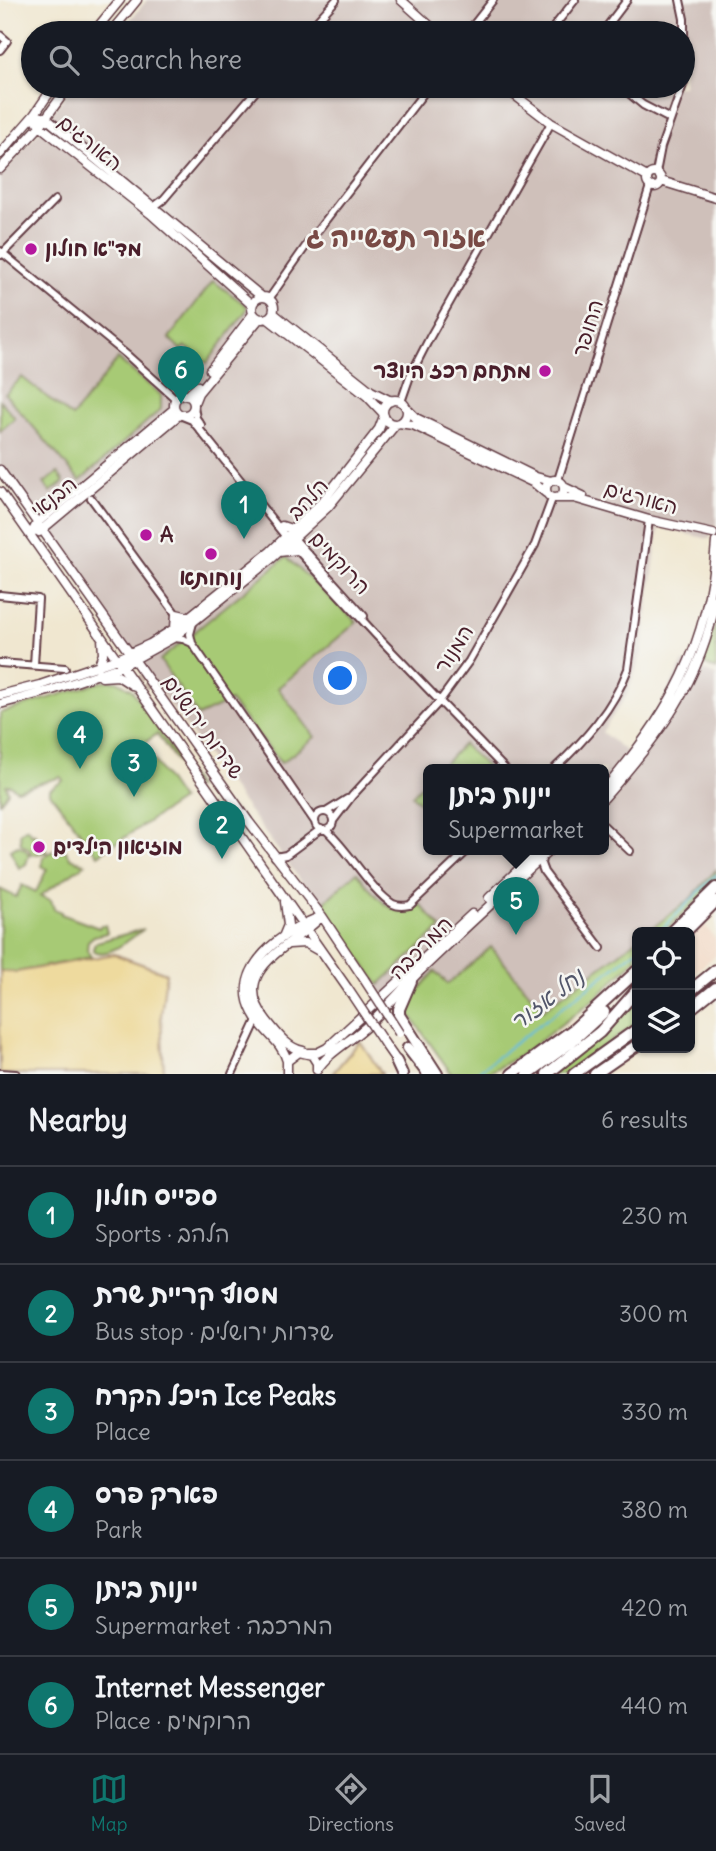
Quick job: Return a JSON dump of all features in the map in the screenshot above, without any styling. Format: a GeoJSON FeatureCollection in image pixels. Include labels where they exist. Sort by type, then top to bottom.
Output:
{"type":"FeatureCollection","features":[{"type":"Feature","properties":{"kind":"highway"},"geometry":{"type":"LineString","coordinates":[[676,927],[716,888]]}},
{"type":"Feature","properties":{"kind":"highway"},"geometry":{"type":"LineString","coordinates":[[690,927],[716,901]]}},
{"type":"Feature","properties":{"kind":"highway"},"geometry":{"type":"LineString","coordinates":[[691,990],[716,970]]}},
{"type":"Feature","properties":{"kind":"highway"},"geometry":{"type":"LineString","coordinates":[[512,1074],[574,1029],[632,977]]}},
{"type":"Feature","properties":{"kind":"highway"},"geometry":{"type":"LineString","coordinates":[[528,1074],[587,1028],[632,979]]}},
{"type":"Feature","properties":{"kind":"highway"},"geometry":{"type":"LineString","coordinates":[[411,981],[399,1009],[400,1015],[437,1074]]}},
{"type":"Feature","properties":{"kind":"highway"},"geometry":{"type":"LineString","coordinates":[[695,1005],[716,988]]}},
{"type":"Feature","properties":{"kind":"highway"},"geometry":{"type":"LineString","coordinates":[[547,1074],[600,1032],[632,996]]}},
{"type":"Feature","properties":{"kind":"highway"},"geometry":{"type":"LineString","coordinates":[[573,1074],[632,1033]]}},
{"type":"Feature","properties":{"kind":"highway"},"geometry":{"type":"LineString","coordinates":[[408,1048],[426,1074]]}},
{"type":"Feature","properties":{"kind":"highway"},"geometry":{"type":"LineString","coordinates":[[595,1074],[632,1048]]}},
{"type":"Feature","properties":{"kind":"highway"},"geometry":{"type":"LineString","coordinates":[[396,1061],[404,1074]]}},
{"type":"Feature","properties":{"kind":"street"},"geometry":{"type":"LineString","coordinates":[[103,21],[120,0]]}},
{"type":"Feature","properties":{"kind":"street"},"geometry":{"type":"LineString","coordinates":[[120,21],[137,0]]}},
{"type":"Feature","properties":{"kind":"street"},"geometry":{"type":"LineString","coordinates":[[317,21],[335,0]]}},
{"type":"Feature","properties":{"kind":"street"},"geometry":{"type":"LineString","coordinates":[[401,0],[425,21]]}},
{"type":"Feature","properties":{"kind":"street"},"geometry":{"type":"LineString","coordinates":[[476,21],[493,0]]}},
{"type":"Feature","properties":{"kind":"street"},"geometry":{"type":"LineString","coordinates":[[560,21],[575,0]]}},
{"type":"Feature","properties":{"kind":"street"},"geometry":{"type":"LineString","coordinates":[[611,21],[627,0]]}},
{"type":"Feature","properties":{"kind":"street","name":"החופר"},"geometry":{"type":"LineString","coordinates":[[680,0],[684,21]]}},
{"type":"Feature","properties":{"kind":"street"},"geometry":{"type":"LineString","coordinates":[[0,35],[8,41],[0,50]]}},
{"type":"Feature","properties":{"kind":"street"},"geometry":{"type":"LineString","coordinates":[[0,154],[46,98]]}},
{"type":"Feature","properties":{"kind":"street"},"geometry":{"type":"LineString","coordinates":[[0,169],[43,122],[60,98]]}},
{"type":"Feature","properties":{"kind":"street"},"geometry":{"type":"LineString","coordinates":[[150,206],[163,200],[250,98]]}},
{"type":"Feature","properties":{"kind":"street"},"geometry":{"type":"LineString","coordinates":[[261,314],[256,299],[266,298],[274,290],[420,98]]}},
{"type":"Feature","properties":{"kind":"street"},"geometry":{"type":"LineString","coordinates":[[520,98],[551,124],[651,179],[657,187],[661,181],[716,198]]}},
{"type":"Feature","properties":{"kind":"street"},"geometry":{"type":"LineString","coordinates":[[635,98],[670,119]]}},
{"type":"Feature","properties":{"kind":"street","name":"החופר"},"geometry":{"type":"LineString","coordinates":[[558,483],[677,98]]}},
{"type":"Feature","properties":{"kind":"street"},"geometry":{"type":"LineString","coordinates":[[26,141],[58,134],[55,105]]}},
{"type":"Feature","properties":{"kind":"street","name":"האורגים"},"geometry":{"type":"LineString","coordinates":[[34,115],[252,290],[266,298]]}},
{"type":"Feature","properties":{"kind":"street"},"geometry":{"type":"LineString","coordinates":[[404,405],[391,401],[384,407],[383,414],[390,423],[397,424],[406,417],[404,405],[410,376],[429,337],[551,124]]}},
{"type":"Feature","properties":{"kind":"street"},"geometry":{"type":"LineString","coordinates":[[55,200],[1,254],[176,398],[192,402]]}},
{"type":"Feature","properties":{"kind":"street","name":"האורגים"},"geometry":{"type":"LineString","coordinates":[[150,206],[261,314],[367,396],[383,414]]}},
{"type":"Feature","properties":{"kind":"street"},"geometry":{"type":"LineString","coordinates":[[252,290],[266,293],[274,290]]}},
{"type":"Feature","properties":{"kind":"street"},"geometry":{"type":"LineString","coordinates":[[176,398],[178,413],[191,412],[195,390],[261,314],[274,305],[266,298]]}},
{"type":"Feature","properties":{"kind":"street","name":"האורגים"},"geometry":{"type":"LineString","coordinates":[[261,314],[371,391],[391,401]]}},
{"type":"Feature","properties":{"kind":"street","name":"הרוקמים"},"geometry":{"type":"LineString","coordinates":[[192,402],[196,418],[290,533],[299,548],[346,593],[384,643],[500,764]]}},
{"type":"Feature","properties":{"kind":"street","name":"האורגים"},"geometry":{"type":"LineString","coordinates":[[404,405],[416,418],[536,477],[558,483],[575,494],[715,535]]}},
{"type":"Feature","properties":{"kind":"street","name":"הרוקמים"},"geometry":{"type":"LineString","coordinates":[[178,413],[192,420],[290,533]]}},
{"type":"Feature","properties":{"kind":"street","name":"הבנאי"},"geometry":{"type":"LineString","coordinates":[[55,515],[88,495],[178,413]]}},
{"type":"Feature","properties":{"kind":"street","name":"הבנאי"},"geometry":{"type":"LineString","coordinates":[[31,535],[178,413]]}},
{"type":"Feature","properties":{"kind":"street","name":"הלהב"},"geometry":{"type":"LineString","coordinates":[[151,647],[173,638],[278,549],[290,533],[322,502],[379,429],[383,414]]}},
{"type":"Feature","properties":{"kind":"street","name":"האורגים"},"geometry":{"type":"LineString","coordinates":[[397,424],[413,425],[534,483],[552,496],[574,498],[649,520],[715,535]]}},
{"type":"Feature","properties":{"kind":"street","name":"הלהב"},"geometry":{"type":"LineString","coordinates":[[290,533],[328,507],[397,424]]}},
{"type":"Feature","properties":{"kind":"street","name":"שדרות ירושלים"},"geometry":{"type":"LineString","coordinates":[[0,470],[154,691],[285,871],[322,916],[408,1048]]}},
{"type":"Feature","properties":{"kind":"street"},"geometry":{"type":"LineString","coordinates":[[558,483],[564,491],[552,496],[546,486],[558,483]]}},
{"type":"Feature","properties":{"kind":"street","name":"שדרות ירושלים"},"geometry":{"type":"LineString","coordinates":[[0,492],[98,629],[396,1061]]}},
{"type":"Feature","properties":{"kind":"street"},"geometry":{"type":"LineString","coordinates":[[88,495],[176,614],[191,620],[192,643],[303,801],[393,904],[410,905],[463,855]]}},
{"type":"Feature","properties":{"kind":"street","name":"המנור"},"geometry":{"type":"LineString","coordinates":[[275,857],[286,855],[324,825],[439,702],[470,661],[521,571],[535,545],[552,496]]}},
{"type":"Feature","properties":{"kind":"street"},"geometry":{"type":"LineString","coordinates":[[25,506],[40,514],[55,515],[53,530],[57,552]]}},
{"type":"Feature","properties":{"kind":"street"},"geometry":{"type":"LineString","coordinates":[[559,764],[606,713],[628,669],[649,520]]}},
{"type":"Feature","properties":{"kind":"street"},"geometry":{"type":"LineString","coordinates":[[278,549],[299,548],[299,541],[290,533]]}},
{"type":"Feature","properties":{"kind":"street"},"geometry":{"type":"LineString","coordinates":[[609,784],[663,714],[688,665],[702,622],[715,535]]}},
{"type":"Feature","properties":{"kind":"street"},"geometry":{"type":"LineString","coordinates":[[0,595],[38,599],[34,666]]}},
{"type":"Feature","properties":{"kind":"street"},"geometry":{"type":"LineString","coordinates":[[609,792],[657,735],[685,691],[696,669],[711,625],[716,599]]}},
{"type":"Feature","properties":{"kind":"street"},"geometry":{"type":"LineString","coordinates":[[176,614],[176,628]]}},
{"type":"Feature","properties":{"kind":"street","name":"הלהב"},"geometry":{"type":"LineString","coordinates":[[94,672],[132,658],[191,620]]}},
{"type":"Feature","properties":{"kind":"street"},"geometry":{"type":"LineString","coordinates":[[0,704],[94,672],[104,647],[98,629]]}},
{"type":"Feature","properties":{"kind":"street"},"geometry":{"type":"LineString","coordinates":[[173,638],[192,643]]}},
{"type":"Feature","properties":{"kind":"street"},"geometry":{"type":"LineString","coordinates":[[120,640],[138,647],[151,647],[146,668],[154,691]]}},
{"type":"Feature","properties":{"kind":"street"},"geometry":{"type":"LineString","coordinates":[[0,663],[65,668]]}},
{"type":"Feature","properties":{"kind":"street"},"geometry":{"type":"LineString","coordinates":[[2,695],[94,672],[124,678],[144,696]]}},
{"type":"Feature","properties":{"kind":"street","name":"המנור"},"geometry":{"type":"LineString","coordinates":[[323,813],[352,796]]}},
{"type":"Feature","properties":{"kind":"street"},"geometry":{"type":"LineString","coordinates":[[303,801],[331,816],[324,825]]}},
{"type":"Feature","properties":{"kind":"street"},"geometry":{"type":"LineString","coordinates":[[323,813],[324,825]]}},
{"type":"Feature","properties":{"kind":"street"},"geometry":{"type":"LineString","coordinates":[[609,831],[630,851]]}},
{"type":"Feature","properties":{"kind":"street"},"geometry":{"type":"LineString","coordinates":[[285,871],[286,855]]}},
{"type":"Feature","properties":{"kind":"street","name":"המרכבה"},"geometry":{"type":"LineString","coordinates":[[317,1072],[327,1058],[365,1029],[540,855]]}},
{"type":"Feature","properties":{"kind":"street","name":"המרכבה"},"geometry":{"type":"LineString","coordinates":[[287,1061],[294,1054],[317,1053],[327,1048],[540,855]]}},
{"type":"Feature","properties":{"kind":"street"},"geometry":{"type":"LineString","coordinates":[[542,855],[544,872],[601,948]]}},
{"type":"Feature","properties":{"kind":"street"},"geometry":{"type":"LineString","coordinates":[[527,870],[544,872]]}},
{"type":"Feature","properties":{"kind":"street"},"geometry":{"type":"LineString","coordinates":[[285,900],[288,925],[284,942],[259,972],[254,985],[254,998],[263,1017],[284,1040],[315,1058],[317,1072]]}},
{"type":"Feature","properties":{"kind":"street"},"geometry":{"type":"LineString","coordinates":[[287,1074],[284,1051],[257,1020],[248,1000],[248,980],[262,956],[322,916]]}},
{"type":"Feature","properties":{"kind":"street"},"geometry":{"type":"LineString","coordinates":[[284,942],[305,943],[323,953]]}},
{"type":"Feature","properties":{"kind":"street"},"geometry":{"type":"LineString","coordinates":[[232,1074],[257,1020]]}},
{"type":"Feature","properties":{"kind":"street"},"geometry":{"type":"LineString","coordinates":[[0,1073],[16,1074]]}},
{"type":"Feature","properties":{"kind":"shaded area"},"geometry":{"type":"Polygon","coordinates":[[[147,0],[716,0],[716,525],[713,525],[710,539],[659,528],[642,653],[627,695],[602,732],[627,752],[646,731],[683,662],[716,675],[716,870],[690,899],[653,927],[632,927],[632,943],[543,1010],[491,948],[448,984],[436,971],[388,1009],[327,916],[121,639],[0,466],[0,177],[45,124],[63,98],[695,98],[695,21],[129,21],[147,0]]]}},
{"type":"Feature","properties":{"kind":"shaded area"},"geometry":{"type":"Polygon","coordinates":[[[703,923],[716,940],[716,955],[695,972],[695,928],[703,923]]]}},
{"type":"Feature","properties":{"kind":"green space"},"geometry":{"type":"Polygon","coordinates":[[[213,281],[247,306],[207,363],[185,346],[181,350],[169,338],[213,281]]]}},
{"type":"Feature","properties":{"kind":"green space"},"geometry":{"type":"Polygon","coordinates":[[[118,359],[161,395],[161,409],[80,481],[5,394],[22,377],[72,417],[118,359]]]}},
{"type":"Feature","properties":{"kind":"green space"},"geometry":{"type":"Polygon","coordinates":[[[0,400],[15,418],[0,431],[0,400]]]}},
{"type":"Feature","properties":{"kind":"green space"},"geometry":{"type":"Polygon","coordinates":[[[58,473],[64,482],[50,492],[44,483],[58,473]]]}},
{"type":"Feature","properties":{"kind":"green space"},"geometry":{"type":"Polygon","coordinates":[[[286,557],[357,622],[278,688],[315,737],[281,763],[230,701],[198,716],[160,660],[286,557]]]}},
{"type":"Feature","properties":{"kind":"green space"},"geometry":{"type":"Polygon","coordinates":[[[716,622],[716,670],[702,663],[716,622]]]}},
{"type":"Feature","properties":{"kind":"green space"},"geometry":{"type":"Polygon","coordinates":[[[104,681],[117,681],[132,690],[197,787],[195,788],[157,734],[143,744],[181,800],[98,855],[50,793],[50,789],[63,781],[61,777],[17,790],[6,785],[8,792],[0,802],[0,713],[104,681]]]}},
{"type":"Feature","properties":{"kind":"green space"},"geometry":{"type":"Polygon","coordinates":[[[463,744],[484,764],[444,764],[463,744]]]}},
{"type":"Feature","properties":{"kind":"green space"},"geometry":{"type":"Polygon","coordinates":[[[423,784],[423,806],[412,795],[423,784]]]}},
{"type":"Feature","properties":{"kind":"green space"},"geometry":{"type":"Polygon","coordinates":[[[27,828],[32,835],[34,833],[47,852],[31,855],[29,849],[21,844],[20,833],[27,828]]]}},
{"type":"Feature","properties":{"kind":"green space"},"geometry":{"type":"Polygon","coordinates":[[[18,846],[25,849],[29,855],[26,864],[19,868],[10,850],[18,846]]]}},
{"type":"Feature","properties":{"kind":"green space"},"geometry":{"type":"Polygon","coordinates":[[[65,850],[71,858],[85,864],[40,896],[51,900],[54,909],[61,914],[99,928],[105,925],[107,933],[94,936],[88,941],[87,950],[91,957],[17,972],[0,971],[0,889],[16,897],[22,885],[36,892],[47,869],[42,866],[43,857],[53,851],[65,850]]]}},
{"type":"Feature","properties":{"kind":"green space"},"geometry":{"type":"Polygon","coordinates":[[[716,870],[716,883],[669,927],[654,927],[690,899],[716,870]]]}},
{"type":"Feature","properties":{"kind":"green space"},"geometry":{"type":"Polygon","coordinates":[[[357,872],[385,904],[408,913],[420,904],[441,928],[379,985],[321,905],[357,872]]]}},
{"type":"Feature","properties":{"kind":"green space"},"geometry":{"type":"Polygon","coordinates":[[[144,929],[113,950],[100,953],[94,951],[97,942],[144,929]]]}},
{"type":"Feature","properties":{"kind":"green space"},"geometry":{"type":"Polygon","coordinates":[[[632,944],[632,963],[597,997],[523,1054],[486,1074],[451,1073],[407,1011],[408,1002],[435,971],[448,984],[491,947],[543,1010],[632,944]]]}},
{"type":"Feature","properties":{"kind":"green space"},"geometry":{"type":"Polygon","coordinates":[[[632,1000],[632,1027],[565,1074],[551,1074],[632,1000]]]}},
{"type":"Feature","properties":{"kind":"sand"},"geometry":{"type":"Polygon","coordinates":[[[114,954],[166,973],[161,1016],[164,1074],[0,1074],[0,971],[17,972],[114,954]]]}},
{"type":"Feature","properties":{"kind":"sand"},"geometry":{"type":"Polygon","coordinates":[[[360,1041],[382,1074],[332,1074],[360,1041]]]}},
{"type":"Feature","properties":{"kind":"waterway","name":"נחל אזור"},"geometry":{"type":"LineString","coordinates":[[664,927],[716,875]]}},
{"type":"Feature","properties":{"kind":"waterway","name":"נחל אזור"},"geometry":{"type":"LineString","coordinates":[[475,1074],[632,954]]}},
{"type":"Feature","properties":{"kind":"tunnel"},"geometry":{"type":"LineString","coordinates":[[110,672],[137,678],[151,689]]}},
{"type":"Feature","properties":{"kind":"place","name":"מד\"א חולון"},"geometry":{"type":"Point","coordinates":[31,249]}},
{"type":"Feature","properties":{"kind":"place","name":"מתחם רכז היוצר"},"geometry":{"type":"Point","coordinates":[545,371]}},
{"type":"Feature","properties":{"kind":"place","name":"Internet Messenger"},"geometry":{"type":"Point","coordinates":[181,404]}},
{"type":"Feature","properties":{"kind":"place","name":"A"},"geometry":{"type":"Point","coordinates":[146,535]}},
{"type":"Feature","properties":{"kind":"place","name":"ספייס חולון"},"geometry":{"type":"Point","coordinates":[244,539]}},
{"type":"Feature","properties":{"kind":"place","name":"נוחותא"},"geometry":{"type":"Point","coordinates":[211,554]}},
{"type":"Feature","properties":{"kind":"place","name":"פארק פרס"},"geometry":{"type":"Point","coordinates":[80,769]}},
{"type":"Feature","properties":{"kind":"place","name":"היכל הקרח Ice Peaks"},"geometry":{"type":"Point","coordinates":[134,797]}},
{"type":"Feature","properties":{"kind":"place","name":"מוזיאון הילדים"},"geometry":{"type":"Point","coordinates":[39,847]}},
{"type":"Feature","properties":{"kind":"place","name":"מסוף קריית שרת"},"geometry":{"type":"Point","coordinates":[222,859]}},
{"type":"Feature","properties":{"kind":"place","name":"יינות ביתן"},"geometry":{"type":"Point","coordinates":[516,935]}},
{"type":"Feature","properties":{"kind":"district","name":"אזור תעשייה ג"},"geometry":{"type":"Point","coordinates":[396,237]}}]}
